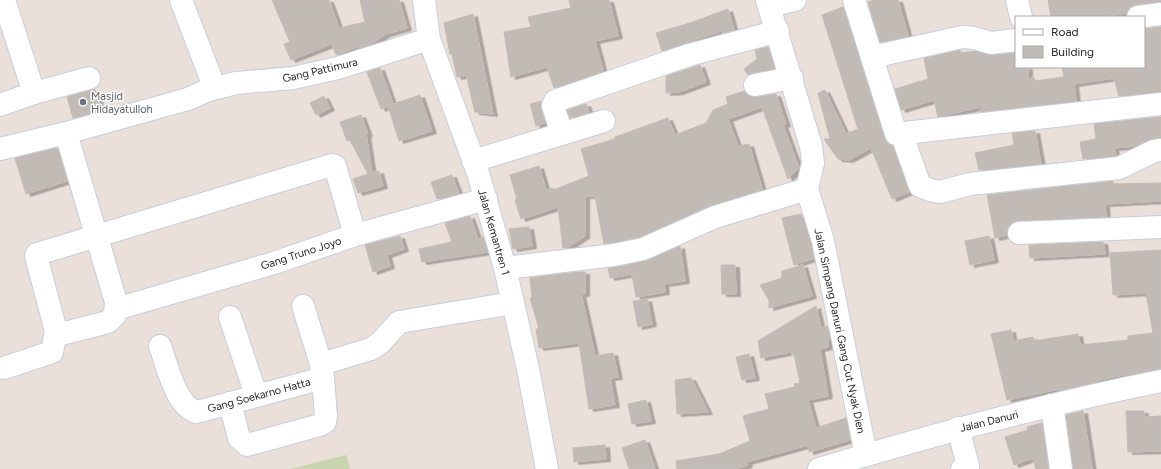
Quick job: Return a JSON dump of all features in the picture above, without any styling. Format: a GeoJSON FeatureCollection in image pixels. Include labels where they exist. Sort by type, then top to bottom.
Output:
{"type":"FeatureCollection","features":[{"type":"Feature","properties":{"kind":"street"},"geometry":{"type":"LineString","coordinates":[[4,0],[34,93]]}},
{"type":"Feature","properties":{"kind":"street"},"geometry":{"type":"LineString","coordinates":[[181,0],[212,81],[208,90]]}},
{"type":"Feature","properties":{"kind":"street","name":"Jalan Kemantren 1"},"geometry":{"type":"LineString","coordinates":[[424,0],[429,39],[486,199],[505,268],[528,369],[547,469]]}},
{"type":"Feature","properties":{"kind":"street"},"geometry":{"type":"LineString","coordinates":[[768,3],[795,0]]}},
{"type":"Feature","properties":{"kind":"street"},"geometry":{"type":"LineString","coordinates":[[854,0],[893,131],[896,134],[902,135],[1161,104]]}},
{"type":"Feature","properties":{"kind":"street"},"geometry":{"type":"LineString","coordinates":[[1016,0],[1021,16]]}},
{"type":"Feature","properties":{"kind":"street","name":"Jalan Simpang Danuri Gang Cut Nyak Dien"},"geometry":{"type":"LineString","coordinates":[[768,3],[778,31],[811,146],[813,163],[807,190],[823,241],[866,455]]}},
{"type":"Feature","properties":{"kind":"street"},"geometry":{"type":"LineString","coordinates":[[1145,16],[1161,14]]}},
{"type":"Feature","properties":{"kind":"street"},"geometry":{"type":"LineString","coordinates":[[562,134],[553,106],[555,101],[689,55],[778,31]]}},
{"type":"Feature","properties":{"kind":"street"},"geometry":{"type":"LineString","coordinates":[[872,57],[962,37],[974,38],[991,43],[1015,40]]}},
{"type":"Feature","properties":{"kind":"street","name":"Gang Pattimura"},"geometry":{"type":"LineString","coordinates":[[0,149],[66,133],[188,99],[208,90],[236,83],[293,78],[338,68],[429,39]]}},
{"type":"Feature","properties":{"kind":"street"},"geometry":{"type":"LineString","coordinates":[[0,105],[34,93],[89,78]]}},
{"type":"Feature","properties":{"kind":"street"},"geometry":{"type":"LineString","coordinates":[[755,85],[792,78]]}},
{"type":"Feature","properties":{"kind":"street"},"geometry":{"type":"LineString","coordinates":[[473,161],[604,121]]}},
{"type":"Feature","properties":{"kind":"street"},"geometry":{"type":"LineString","coordinates":[[57,335],[108,322],[115,315],[116,308],[66,133]]}},
{"type":"Feature","properties":{"kind":"street"},"geometry":{"type":"LineString","coordinates":[[902,135],[920,186],[940,192],[970,184],[1119,168],[1154,151],[1161,150]]}},
{"type":"Feature","properties":{"kind":"street"},"geometry":{"type":"LineString","coordinates":[[3,364],[52,352],[55,336],[57,335],[36,256],[37,254],[332,165],[335,166],[355,235]]}},
{"type":"Feature","properties":{"kind":"street"},"geometry":{"type":"LineString","coordinates":[[505,268],[614,255],[643,249],[715,217],[807,190]]}},
{"type":"Feature","properties":{"kind":"street","name":"Gang Truno Joyo"},"geometry":{"type":"LineString","coordinates":[[116,308],[267,265],[355,235],[486,199]]}},
{"type":"Feature","properties":{"kind":"street"},"geometry":{"type":"LineString","coordinates":[[1019,233],[1161,227]]}},
{"type":"Feature","properties":{"kind":"street","name":"Gang Soekarno Hatta"},"geometry":{"type":"LineString","coordinates":[[160,346],[180,401],[190,410],[197,412],[256,395],[322,371],[371,349],[380,343],[399,322],[513,303]]}},
{"type":"Feature","properties":{"kind":"street"},"geometry":{"type":"LineString","coordinates":[[230,403],[239,438],[247,444],[313,427],[325,422],[326,416],[322,371],[303,306]]}},
{"type":"Feature","properties":{"kind":"street"},"geometry":{"type":"LineString","coordinates":[[230,317],[256,395]]}},
{"type":"Feature","properties":{"kind":"street","name":"Jalan Danuri"},"geometry":{"type":"LineString","coordinates":[[819,469],[958,428],[1052,405],[1161,381]]}},
{"type":"Feature","properties":{"kind":"street"},"geometry":{"type":"LineString","coordinates":[[1052,405],[1061,469]]}},
{"type":"Feature","properties":{"kind":"street"},"geometry":{"type":"LineString","coordinates":[[958,428],[968,466],[962,469]]}},
{"type":"Feature","properties":{"kind":"green space"},"geometry":{"type":"Polygon","coordinates":[[[346,455],[350,469],[290,469],[346,455]]]}},
{"type":"Feature","properties":{"kind":"building"},"geometry":{"type":"Polygon","coordinates":[[[272,0],[329,0],[339,28],[365,22],[360,0],[399,0],[407,28],[386,34],[371,44],[357,47],[336,55],[332,44],[291,60],[284,44],[290,42],[272,0]]]}},
{"type":"Feature","properties":{"kind":"building"},"geometry":{"type":"Polygon","coordinates":[[[569,0],[609,0],[618,36],[595,41],[603,71],[554,88],[547,67],[511,77],[504,32],[531,27],[528,17],[571,8],[569,0]]]}},
{"type":"Feature","properties":{"kind":"building"},"geometry":{"type":"Polygon","coordinates":[[[873,0],[898,0],[908,36],[880,42],[868,2],[873,0]]]}},
{"type":"Feature","properties":{"kind":"building"},"geometry":{"type":"Polygon","coordinates":[[[1048,0],[1161,0],[1161,2],[1136,5],[1130,7],[1126,13],[1108,16],[1051,16],[1048,0]]]}},
{"type":"Feature","properties":{"kind":"building"},"geometry":{"type":"Polygon","coordinates":[[[843,7],[884,138],[887,143],[893,146],[909,192],[892,199],[871,148],[849,160],[838,159],[824,139],[830,139],[818,93],[825,90],[846,134],[858,129],[822,15],[843,7]]]}},
{"type":"Feature","properties":{"kind":"building"},"geometry":{"type":"Polygon","coordinates":[[[728,9],[734,30],[722,33],[721,31],[662,51],[656,33],[690,23],[728,9]]]}},
{"type":"Feature","properties":{"kind":"building"},"geometry":{"type":"Polygon","coordinates":[[[473,14],[493,114],[475,112],[466,75],[457,77],[452,54],[450,54],[444,23],[473,14]]]}},
{"type":"Feature","properties":{"kind":"building"},"geometry":{"type":"Polygon","coordinates":[[[1161,27],[1161,92],[1119,96],[1114,78],[1074,84],[1076,101],[981,112],[980,107],[938,117],[934,100],[901,110],[895,89],[928,79],[924,58],[960,50],[961,53],[975,51],[992,55],[1015,53],[1015,68],[1028,68],[1028,79],[1034,78],[1035,81],[1064,77],[1062,68],[1145,68],[1145,29],[1161,27]]]}},
{"type":"Feature","properties":{"kind":"building"},"geometry":{"type":"Polygon","coordinates":[[[768,47],[775,69],[748,75],[744,69],[757,59],[755,50],[768,47]]]}},
{"type":"Feature","properties":{"kind":"building"},"geometry":{"type":"Polygon","coordinates":[[[700,65],[706,82],[679,92],[666,93],[666,76],[700,65]]]}},
{"type":"Feature","properties":{"kind":"building"},"geometry":{"type":"Polygon","coordinates":[[[380,68],[393,104],[420,95],[432,131],[399,141],[388,106],[381,109],[367,72],[380,68]]]}},
{"type":"Feature","properties":{"kind":"building","name":"Masjid Hidayatulloh"},"geometry":{"type":"Polygon","coordinates":[[[95,89],[101,110],[73,118],[67,97],[95,89]]]}},
{"type":"Feature","properties":{"kind":"building"},"geometry":{"type":"Polygon","coordinates":[[[744,91],[751,97],[776,94],[786,124],[783,125],[799,168],[788,179],[762,107],[728,119],[738,146],[749,144],[762,189],[711,205],[639,237],[604,244],[595,196],[585,196],[585,236],[567,248],[563,248],[558,207],[521,219],[515,200],[517,199],[510,175],[539,166],[546,190],[553,188],[553,190],[589,176],[581,149],[615,139],[615,137],[668,118],[675,135],[706,123],[713,110],[728,104],[726,97],[744,91]]]}},
{"type":"Feature","properties":{"kind":"building"},"geometry":{"type":"Polygon","coordinates":[[[324,96],[330,108],[316,115],[310,103],[324,96]]]}},
{"type":"Feature","properties":{"kind":"building"},"geometry":{"type":"Polygon","coordinates":[[[541,101],[541,110],[545,123],[536,126],[530,104],[541,101]]]}},
{"type":"Feature","properties":{"kind":"building"},"geometry":{"type":"Polygon","coordinates":[[[586,104],[589,112],[570,118],[567,110],[586,104]]]}},
{"type":"Feature","properties":{"kind":"building"},"geometry":{"type":"Polygon","coordinates":[[[361,115],[368,134],[366,134],[372,173],[379,171],[383,186],[358,193],[353,179],[368,174],[350,140],[347,141],[340,122],[361,115]]]}},
{"type":"Feature","properties":{"kind":"building"},"geometry":{"type":"Polygon","coordinates":[[[1161,117],[1161,138],[1149,140],[1135,146],[1114,148],[1116,156],[1083,159],[1080,142],[1096,139],[1094,124],[1161,117]]]}},
{"type":"Feature","properties":{"kind":"building"},"geometry":{"type":"Polygon","coordinates":[[[1035,131],[1041,164],[979,170],[975,153],[1014,145],[1012,133],[1035,131]]]}},
{"type":"Feature","properties":{"kind":"building"},"geometry":{"type":"Polygon","coordinates":[[[57,148],[67,181],[26,194],[15,158],[57,148]]]}},
{"type":"Feature","properties":{"kind":"building"},"geometry":{"type":"Polygon","coordinates":[[[452,175],[459,194],[437,199],[431,182],[452,175]]]}},
{"type":"Feature","properties":{"kind":"building"},"geometry":{"type":"Polygon","coordinates":[[[1113,181],[1113,184],[1161,183],[1161,201],[1105,204],[1106,217],[1013,222],[1008,227],[1007,235],[995,238],[987,195],[1113,181]]]}},
{"type":"Feature","properties":{"kind":"building"},"geometry":{"type":"Polygon","coordinates":[[[801,214],[814,258],[794,265],[782,218],[801,214]]]}},
{"type":"Feature","properties":{"kind":"building"},"geometry":{"type":"Polygon","coordinates":[[[470,216],[478,239],[483,237],[488,252],[422,262],[419,249],[452,242],[445,223],[470,216]]]}},
{"type":"Feature","properties":{"kind":"building"},"geometry":{"type":"Polygon","coordinates":[[[529,227],[532,246],[513,249],[509,229],[529,227]]]}},
{"type":"Feature","properties":{"kind":"building"},"geometry":{"type":"Polygon","coordinates":[[[400,236],[404,249],[387,255],[390,266],[373,272],[365,245],[400,236]]]}},
{"type":"Feature","properties":{"kind":"building"},"geometry":{"type":"Polygon","coordinates":[[[989,236],[994,260],[970,265],[965,241],[989,236]]]}},
{"type":"Feature","properties":{"kind":"building"},"geometry":{"type":"Polygon","coordinates":[[[1103,242],[1105,254],[1030,258],[1029,245],[1103,242]]]}},
{"type":"Feature","properties":{"kind":"building"},"geometry":{"type":"Polygon","coordinates":[[[680,246],[685,281],[664,284],[665,292],[636,297],[632,274],[610,278],[608,268],[646,261],[680,246]]]}},
{"type":"Feature","properties":{"kind":"building"},"geometry":{"type":"Polygon","coordinates":[[[1161,250],[1161,369],[1112,377],[1059,391],[1059,389],[1007,400],[991,334],[1011,330],[1013,341],[1033,337],[1034,341],[1078,334],[1080,345],[1128,340],[1128,336],[1153,333],[1146,293],[1113,295],[1110,253],[1161,250]]]}},
{"type":"Feature","properties":{"kind":"building"},"geometry":{"type":"Polygon","coordinates":[[[721,265],[735,265],[736,294],[722,294],[721,265]]]}},
{"type":"Feature","properties":{"kind":"building"},"geometry":{"type":"Polygon","coordinates":[[[803,265],[812,296],[769,308],[769,300],[760,285],[782,278],[782,271],[803,265]]]}},
{"type":"Feature","properties":{"kind":"building"},"geometry":{"type":"Polygon","coordinates":[[[585,272],[585,294],[581,294],[595,356],[613,353],[618,377],[610,378],[615,405],[589,409],[579,343],[539,348],[536,329],[539,329],[530,298],[532,298],[530,278],[585,272]]]}},
{"type":"Feature","properties":{"kind":"building"},"geometry":{"type":"Polygon","coordinates":[[[647,299],[652,324],[638,327],[633,301],[647,299]]]}},
{"type":"Feature","properties":{"kind":"building"},"geometry":{"type":"Polygon","coordinates":[[[816,306],[821,328],[827,326],[829,334],[828,347],[820,349],[828,396],[808,400],[816,428],[846,418],[850,440],[809,452],[808,445],[747,462],[748,465],[734,469],[677,469],[676,461],[719,454],[750,441],[743,416],[769,409],[765,394],[795,387],[794,384],[800,383],[794,354],[792,355],[791,352],[761,358],[758,341],[816,306]]]}},
{"type":"Feature","properties":{"kind":"building"},"geometry":{"type":"Polygon","coordinates":[[[749,354],[755,378],[742,380],[736,357],[749,354]]]}},
{"type":"Feature","properties":{"kind":"building"},"geometry":{"type":"Polygon","coordinates":[[[691,378],[708,412],[677,414],[675,380],[691,378]]]}},
{"type":"Feature","properties":{"kind":"building"},"geometry":{"type":"Polygon","coordinates":[[[646,400],[651,421],[632,424],[628,404],[646,400]]]}},
{"type":"Feature","properties":{"kind":"building"},"geometry":{"type":"Polygon","coordinates":[[[1083,411],[1092,469],[1073,469],[1066,415],[1083,411]]]}},
{"type":"Feature","properties":{"kind":"building"},"geometry":{"type":"Polygon","coordinates":[[[1126,411],[1144,411],[1144,417],[1161,416],[1161,451],[1128,452],[1126,411]]]}},
{"type":"Feature","properties":{"kind":"building"},"geometry":{"type":"Polygon","coordinates":[[[1042,423],[1048,469],[1036,469],[1033,458],[1014,465],[1005,437],[1028,430],[1027,427],[1042,423]]]}},
{"type":"Feature","properties":{"kind":"building"},"geometry":{"type":"Polygon","coordinates":[[[645,440],[655,469],[629,469],[622,448],[645,440]]]}},
{"type":"Feature","properties":{"kind":"building"},"geometry":{"type":"Polygon","coordinates":[[[605,445],[606,459],[574,462],[573,448],[605,445]]]}},
{"type":"Feature","properties":{"kind":"place","name":"Masjid Hidayatulloh"},"geometry":{"type":"Point","coordinates":[83,102]}}]}
